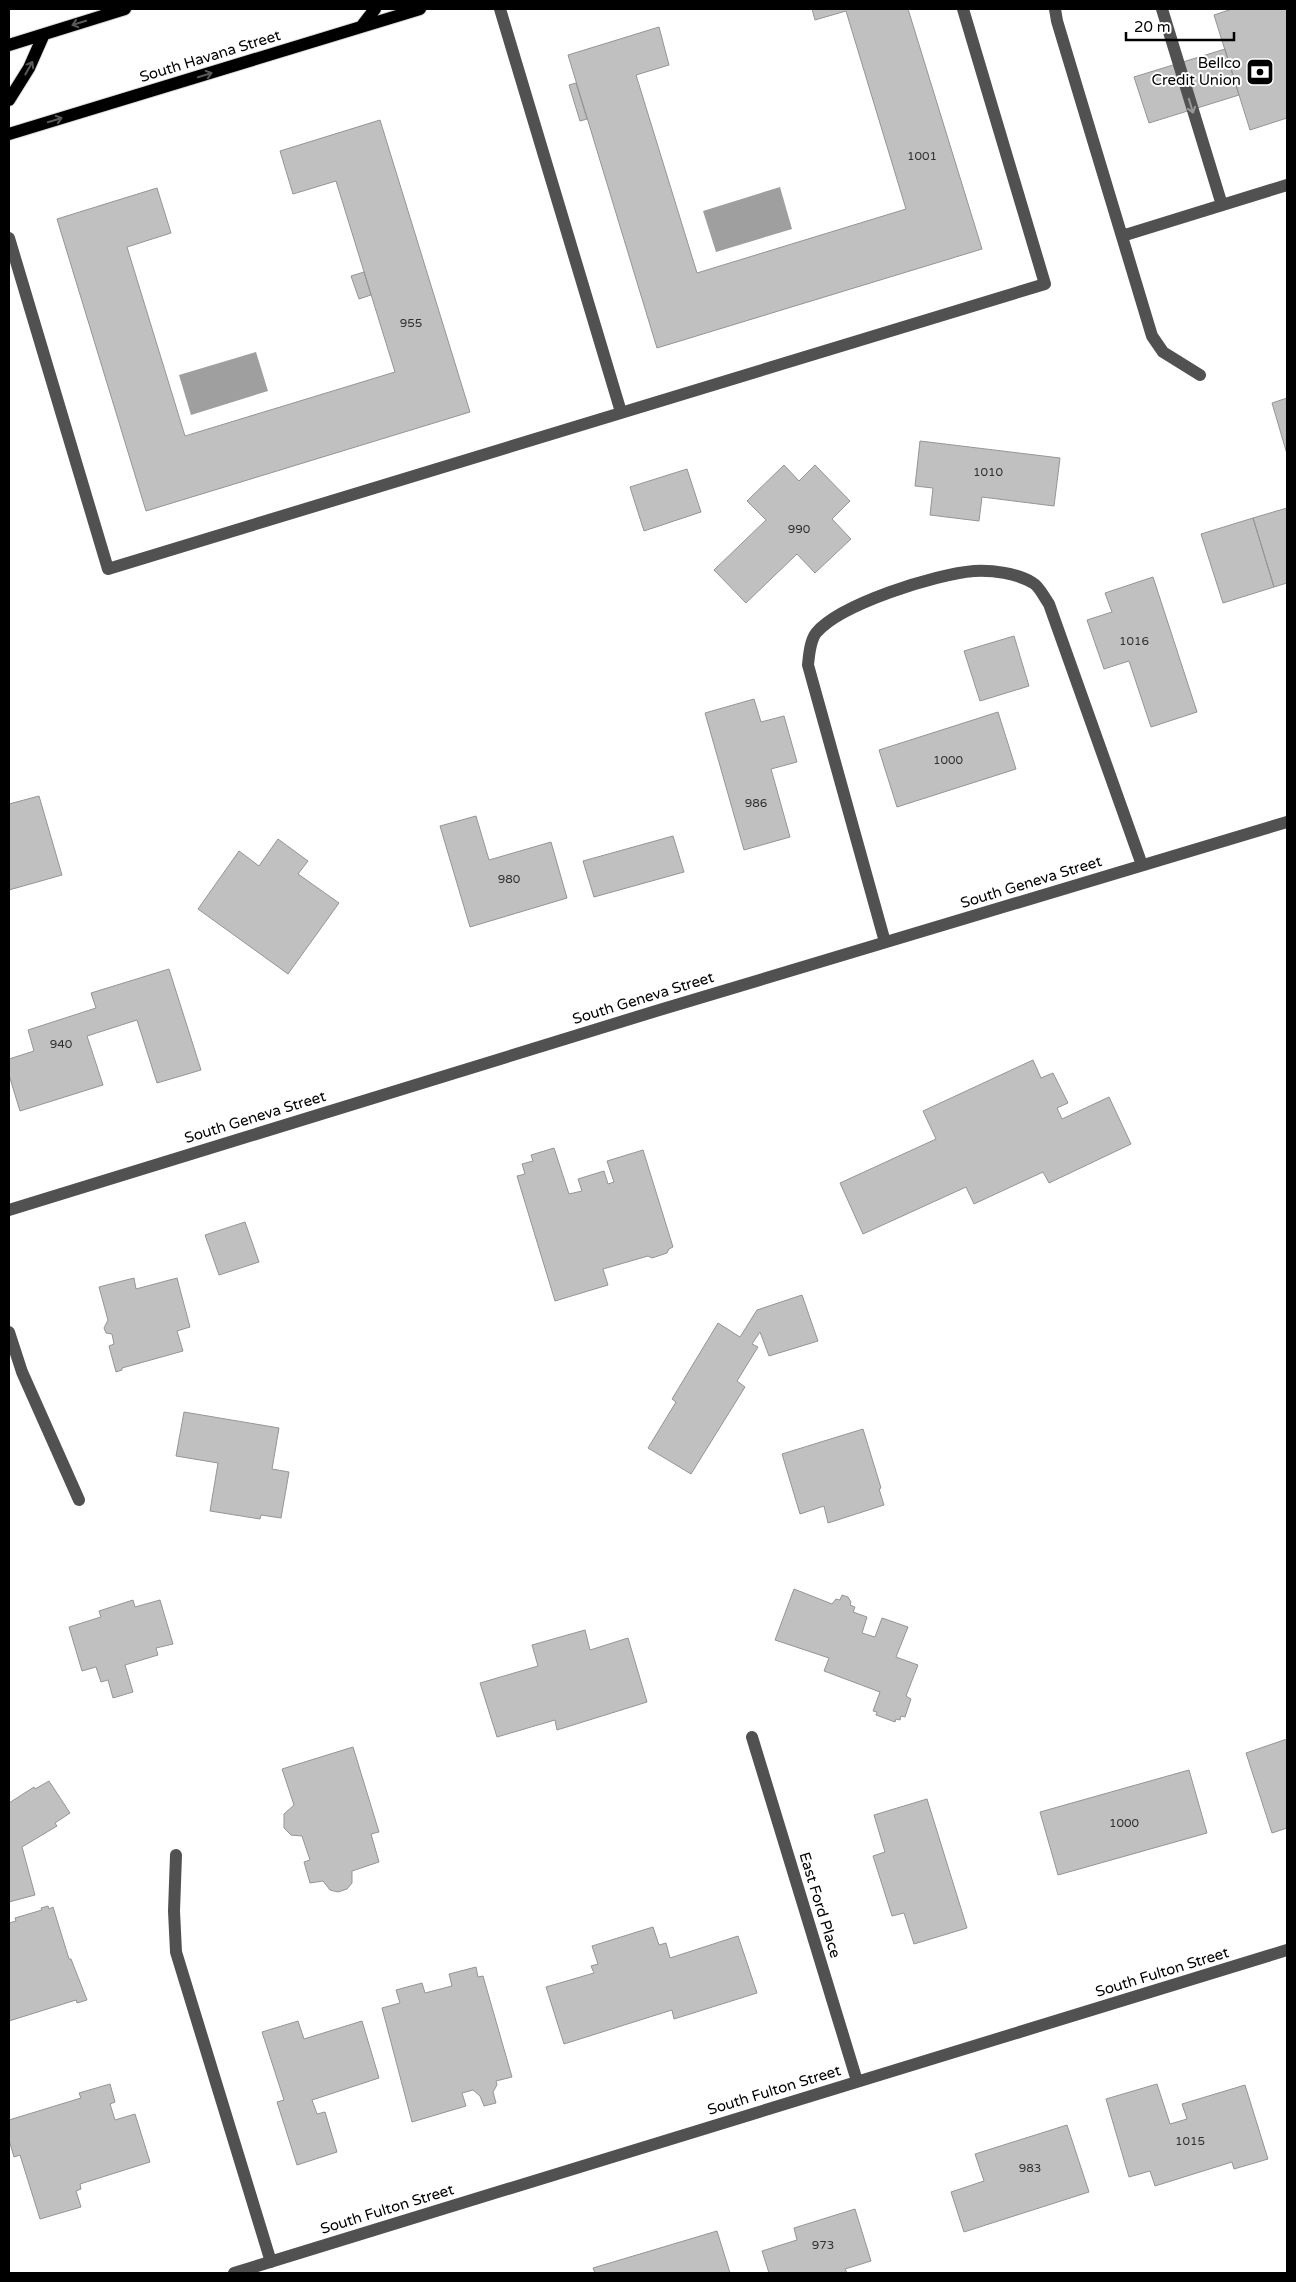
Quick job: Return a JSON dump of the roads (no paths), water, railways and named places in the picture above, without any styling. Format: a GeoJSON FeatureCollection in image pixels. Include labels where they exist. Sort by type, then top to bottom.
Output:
{"type":"FeatureCollection","features":[{"type":"Feature","properties":{"kind":"main road"},"geometry":{"type":"LineString","coordinates":[[9,45],[125,9]]}},
{"type":"Feature","properties":{"kind":"main road"},"geometry":{"type":"LineString","coordinates":[[361,27],[375,9]]}},
{"type":"Feature","properties":{"kind":"main road","name":"South Havana Street"},"geometry":{"type":"LineString","coordinates":[[9,134],[420,9]]}},
{"type":"Feature","properties":{"kind":"main road"},"geometry":{"type":"LineString","coordinates":[[9,100],[30,68],[44,34]]}},
{"type":"Feature","properties":{"kind":"street"},"geometry":{"type":"LineString","coordinates":[[500,9],[621,412]]}},
{"type":"Feature","properties":{"kind":"street"},"geometry":{"type":"LineString","coordinates":[[9,238],[108,569],[1045,284],[963,9]]}},
{"type":"Feature","properties":{"kind":"street"},"geometry":{"type":"LineString","coordinates":[[1055,9],[1056,21],[1152,336],[1163,352],[1200,375]]}},
{"type":"Feature","properties":{"kind":"street"},"geometry":{"type":"LineString","coordinates":[[1162,9],[1222,205]]}},
{"type":"Feature","properties":{"kind":"street"},"geometry":{"type":"LineString","coordinates":[[1122,236],[1287,185]]}},
{"type":"Feature","properties":{"kind":"street"},"geometry":{"type":"LineString","coordinates":[[885,942],[808,665],[816,633],[831,621],[856,606],[919,583],[974,571],[1010,574],[1034,583],[1049,604],[1142,865]]}},
{"type":"Feature","properties":{"kind":"street","name":"South Geneva Street"},"geometry":{"type":"LineString","coordinates":[[9,1210],[885,942],[1287,822]]}},
{"type":"Feature","properties":{"kind":"street"},"geometry":{"type":"LineString","coordinates":[[9,1332],[22,1372],[79,1500]]}},
{"type":"Feature","properties":{"kind":"street","name":"East Ford Place"},"geometry":{"type":"LineString","coordinates":[[752,1737],[857,2081]]}},
{"type":"Feature","properties":{"kind":"street"},"geometry":{"type":"LineString","coordinates":[[176,1855],[174,1911],[176,1952],[271,2262]]}},
{"type":"Feature","properties":{"kind":"street","name":"South Fulton Street"},"geometry":{"type":"LineString","coordinates":[[234,2273],[1287,1950]]}},
{"type":"Feature","properties":{"kind":"place","name":"Bellco Credit Union"},"geometry":{"type":"Point","coordinates":[1260,72]}}]}
